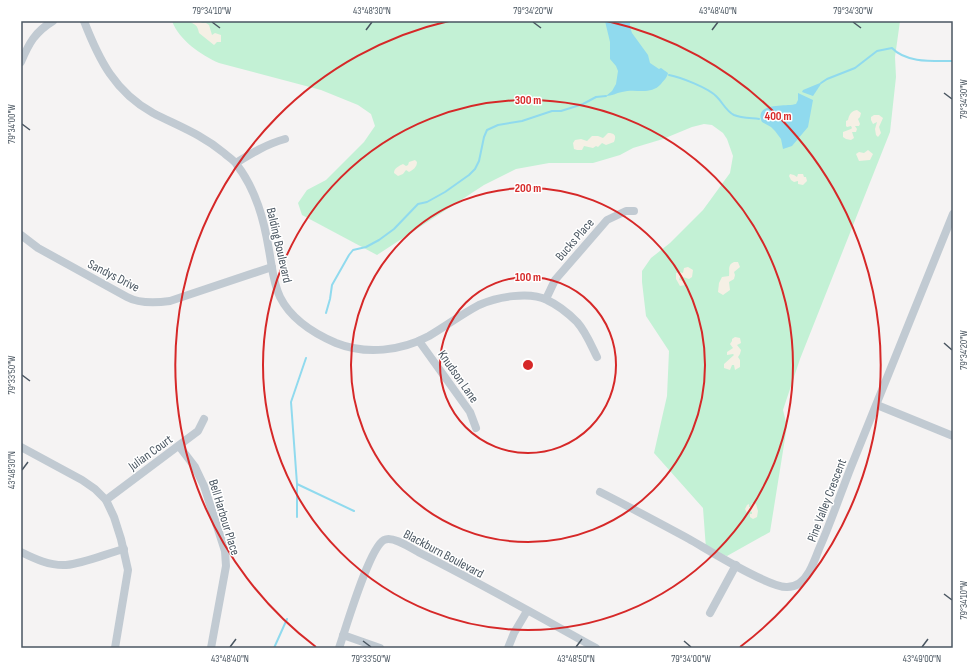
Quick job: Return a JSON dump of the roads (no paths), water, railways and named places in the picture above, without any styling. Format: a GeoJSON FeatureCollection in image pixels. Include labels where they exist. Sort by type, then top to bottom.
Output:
{"type":"FeatureCollection","features":[{"type":"Feature","properties":{"kind":"street"},"geometry":{"type":"LineString","coordinates":[[21,62],[31,41],[37,33],[53,21]]}},
{"type":"Feature","properties":{"kind":"street","name":"Balding Boulevard"},"geometry":{"type":"LineString","coordinates":[[84,21],[103,64],[120,88],[140,105],[153,113],[190,130],[213,144],[236,163],[249,184],[262,214],[272,267],[281,298],[290,311],[306,326],[327,339],[353,349],[369,350],[393,348],[419,341],[490,300],[510,296],[527,296],[546,299],[577,322],[597,357]]}},
{"type":"Feature","properties":{"kind":"street"},"geometry":{"type":"LineString","coordinates":[[236,163],[260,148],[285,139]]}},
{"type":"Feature","properties":{"kind":"street","name":"Bucks Place"},"geometry":{"type":"LineString","coordinates":[[546,299],[555,280],[607,220],[626,211],[634,210]]}},
{"type":"Feature","properties":{"kind":"street","name":"Pine Valley Crescent"},"geometry":{"type":"LineString","coordinates":[[600,492],[780,587],[793,586],[804,580],[810,572],[824,539],[953,214]]}},
{"type":"Feature","properties":{"kind":"street","name":"Sandys Drive"},"geometry":{"type":"LineString","coordinates":[[21,235],[38,248],[127,297],[142,302],[170,301],[272,267]]}},
{"type":"Feature","properties":{"kind":"street","name":"Knudson Lane"},"geometry":{"type":"LineString","coordinates":[[419,341],[470,412],[476,428]]}},
{"type":"Feature","properties":{"kind":"street"},"geometry":{"type":"LineString","coordinates":[[876,405],[953,436]]}},
{"type":"Feature","properties":{"kind":"street","name":"Julian Court"},"geometry":{"type":"LineString","coordinates":[[106,500],[198,432],[204,419]]}},
{"type":"Feature","properties":{"kind":"street","name":"Bell Harbour Place"},"geometry":{"type":"LineString","coordinates":[[179,446],[195,467],[204,486],[225,551],[226,570],[211,648]]}},
{"type":"Feature","properties":{"kind":"street"},"geometry":{"type":"LineString","coordinates":[[21,447],[82,480],[95,489],[106,500],[117,524],[127,562],[128,578],[115,648]]}},
{"type":"Feature","properties":{"kind":"street","name":"Blackburn Boulevard"},"geometry":{"type":"LineString","coordinates":[[339,648],[368,563],[379,545],[383,540],[387,539],[396,540],[596,648]]}},
{"type":"Feature","properties":{"kind":"street"},"geometry":{"type":"LineString","coordinates":[[21,552],[48,563],[64,565],[124,549]]}},
{"type":"Feature","properties":{"kind":"street"},"geometry":{"type":"LineString","coordinates":[[710,613],[736,565]]}},
{"type":"Feature","properties":{"kind":"street"},"geometry":{"type":"LineString","coordinates":[[508,648],[514,633],[527,611]]}},
{"type":"Feature","properties":{"kind":"street"},"geometry":{"type":"LineString","coordinates":[[343,635],[380,648]]}},
{"type":"Feature","properties":{"kind":"water"},"geometry":{"type":"Polygon","coordinates":[[[605,21],[630,21],[632,33],[648,55],[650,63],[668,73],[657,88],[648,91],[620,92],[606,96],[612,91],[616,84],[618,71],[610,59],[610,42],[605,21]]]}},
{"type":"Feature","properties":{"kind":"water"},"geometry":{"type":"Polygon","coordinates":[[[820,83],[821,84],[813,96],[802,92],[803,90],[820,83]]]}},
{"type":"Feature","properties":{"kind":"water"},"geometry":{"type":"Polygon","coordinates":[[[798,93],[813,100],[808,127],[792,146],[783,149],[781,139],[771,127],[762,122],[760,116],[762,111],[766,108],[796,104],[798,100],[798,93]]]}},
{"type":"Feature","properties":{"kind":"waterway"},"geometry":{"type":"LineString","coordinates":[[821,83],[827,79],[855,68],[877,51],[892,48],[898,53],[912,59],[953,61]]}},
{"type":"Feature","properties":{"kind":"waterway"},"geometry":{"type":"LineString","coordinates":[[669,75],[687,80],[708,90],[734,115],[759,119]]}},
{"type":"Feature","properties":{"kind":"waterway"},"geometry":{"type":"LineString","coordinates":[[326,313],[332,285],[353,250],[366,247],[379,240],[394,229],[418,204],[427,202],[445,192],[469,175],[475,169],[479,161],[487,130],[498,125],[522,121],[552,111],[561,111],[583,104],[596,97],[606,96]]}},
{"type":"Feature","properties":{"kind":"waterway"},"geometry":{"type":"LineString","coordinates":[[297,517],[297,484],[291,402],[306,358]]}},
{"type":"Feature","properties":{"kind":"waterway"},"geometry":{"type":"LineString","coordinates":[[297,484],[354,511]]}},
{"type":"Feature","properties":{"kind":"waterway"},"geometry":{"type":"LineString","coordinates":[[274,648],[287,619]]}}]}
